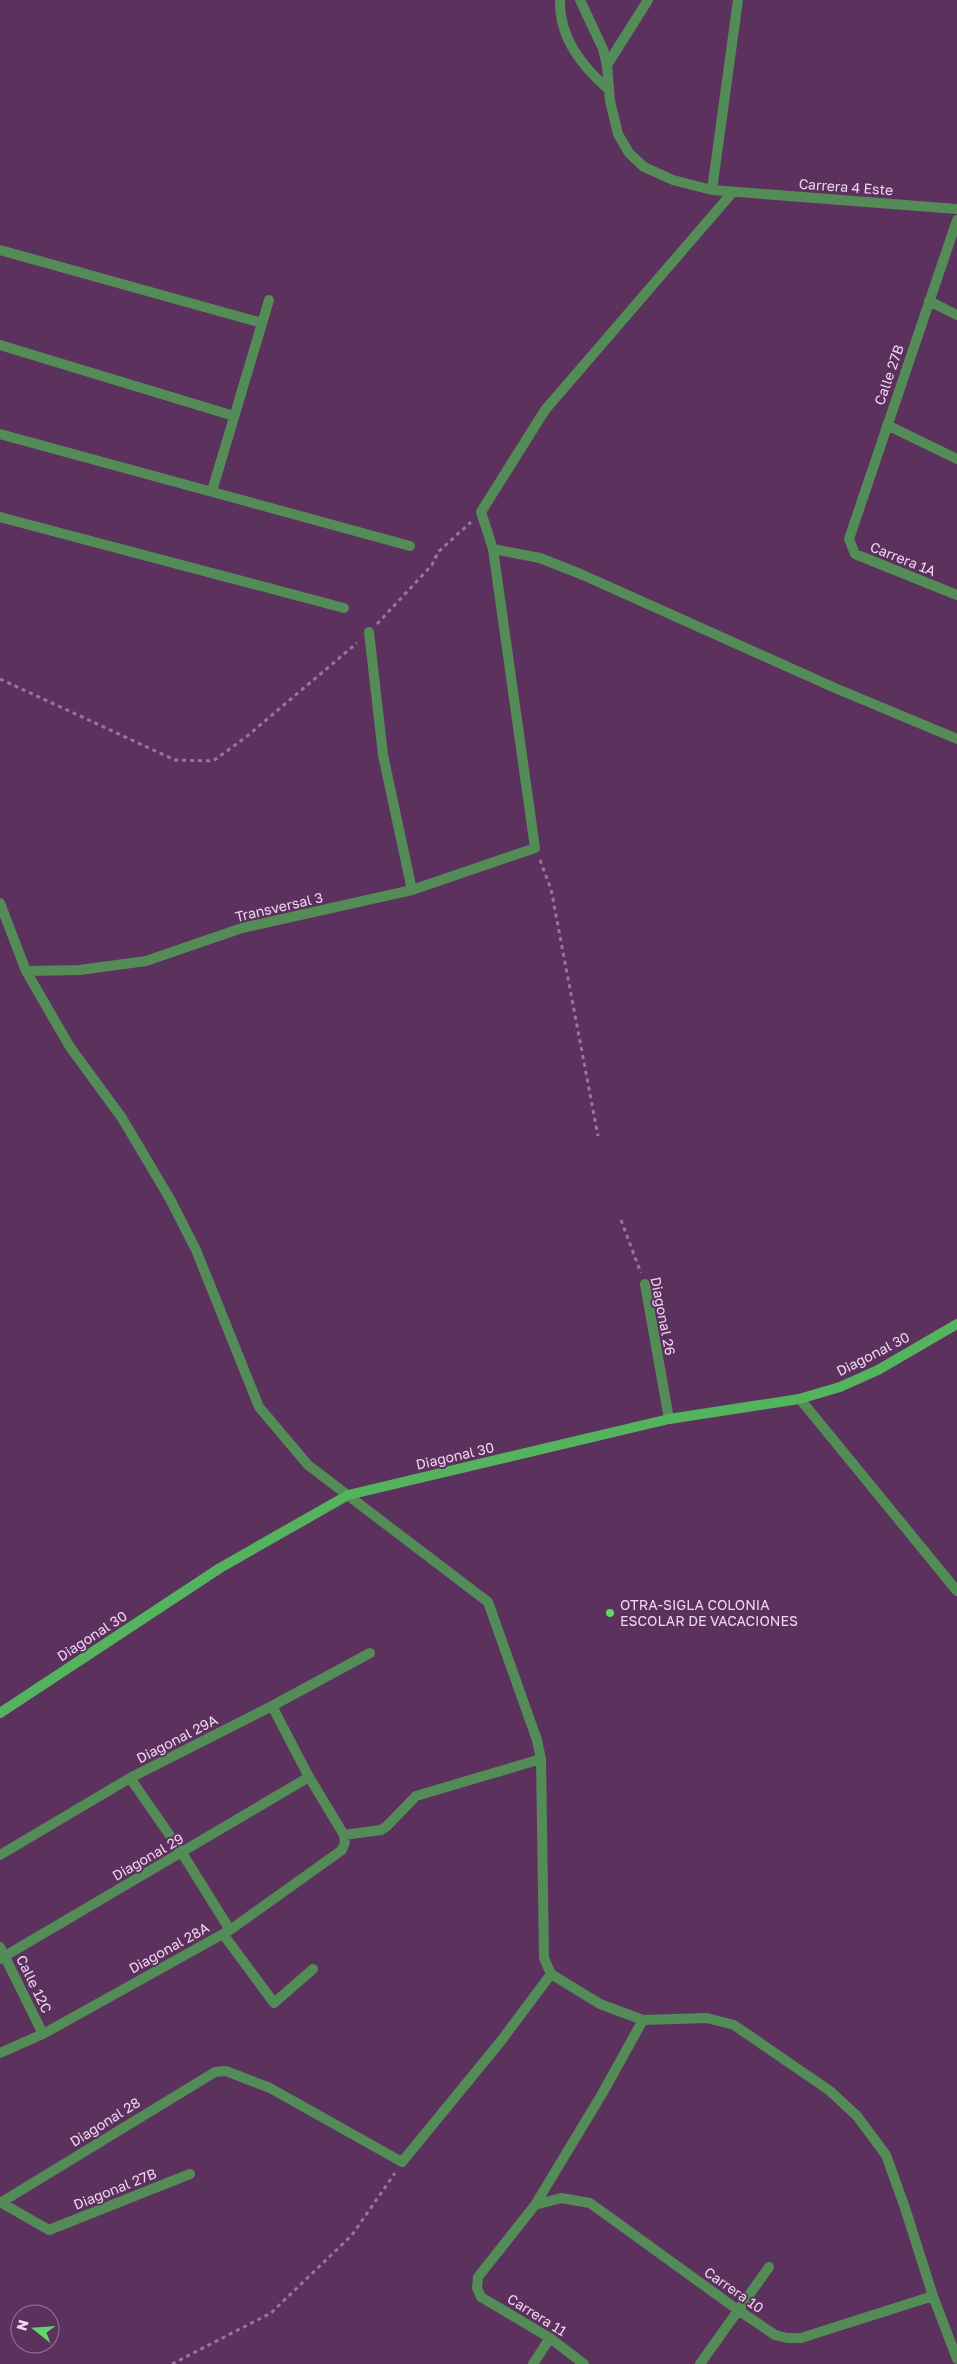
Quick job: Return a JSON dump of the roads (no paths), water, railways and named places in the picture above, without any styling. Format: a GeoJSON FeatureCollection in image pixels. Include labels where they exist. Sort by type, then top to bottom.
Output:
{"type":"FeatureCollection","features":[{"type":"Feature","properties":{"kind":"street"},"geometry":{"type":"LineString","coordinates":[[560,0],[560,16],[571,47],[590,74],[609,90]]}},
{"type":"Feature","properties":{"kind":"street","name":"Carrera 4 Este"},"geometry":{"type":"LineString","coordinates":[[580,0],[597,34],[607,65],[609,90],[618,134],[622,144],[636,161],[654,172],[672,180],[732,193],[957,209]]}},
{"type":"Feature","properties":{"kind":"street"},"geometry":{"type":"LineString","coordinates":[[607,65],[648,0]]}},
{"type":"Feature","properties":{"kind":"street"},"geometry":{"type":"LineString","coordinates":[[712,190],[738,0]]}},
{"type":"Feature","properties":{"kind":"street"},"geometry":{"type":"LineString","coordinates":[[732,193],[545,410],[481,512],[494,549],[540,558],[583,575],[957,739]]}},
{"type":"Feature","properties":{"kind":"street","name":"Calle 27B"},"geometry":{"type":"LineString","coordinates":[[849,539],[886,425],[957,220]]}},
{"type":"Feature","properties":{"kind":"street"},"geometry":{"type":"LineString","coordinates":[[0,250],[262,323]]}},
{"type":"Feature","properties":{"kind":"street"},"geometry":{"type":"LineString","coordinates":[[212,491],[269,300]]}},
{"type":"Feature","properties":{"kind":"street"},"geometry":{"type":"LineString","coordinates":[[929,301],[957,315]]}},
{"type":"Feature","properties":{"kind":"street"},"geometry":{"type":"LineString","coordinates":[[0,345],[234,416]]}},
{"type":"Feature","properties":{"kind":"street"},"geometry":{"type":"LineString","coordinates":[[886,425],[957,459]]}},
{"type":"Feature","properties":{"kind":"street"},"geometry":{"type":"LineString","coordinates":[[0,434],[410,546]]}},
{"type":"Feature","properties":{"kind":"street"},"geometry":{"type":"LineString","coordinates":[[0,517],[344,608]]}},
{"type":"Feature","properties":{"kind":"street","name":"Carrera 1A"},"geometry":{"type":"LineString","coordinates":[[849,539],[855,554],[957,595]]}},
{"type":"Feature","properties":{"kind":"street","name":"Transversal 3"},"geometry":{"type":"LineString","coordinates":[[26,971],[80,970],[146,961],[242,928],[412,890],[534,848],[494,549]]}},
{"type":"Feature","properties":{"kind":"street"},"geometry":{"type":"LineString","coordinates":[[369,632],[383,755],[412,890]]}},
{"type":"Feature","properties":{"kind":"street"},"geometry":{"type":"LineString","coordinates":[[0,903],[26,971],[70,1047],[122,1118],[170,1199],[196,1250],[260,1407],[308,1464],[488,1602],[537,1740],[541,1759],[544,1958],[551,1974],[600,2004],[644,2020],[707,2018],[734,2025],[830,2091],[857,2116],[886,2155],[933,2296],[957,2359]]}},
{"type":"Feature","properties":{"kind":"street","name":"Diagonal 26"},"geometry":{"type":"LineString","coordinates":[[645,1284],[668,1419]]}},
{"type":"Feature","properties":{"kind":"street","name":"Diagonal 30"},"geometry":{"type":"LineString","coordinates":[[0,1713],[220,1568],[348,1495],[668,1419],[800,1399],[840,1387],[878,1370],[957,1324]]}},
{"type":"Feature","properties":{"kind":"street"},"geometry":{"type":"LineString","coordinates":[[800,1399],[957,1592]]}},
{"type":"Feature","properties":{"kind":"street","name":"Diagonal 29A"},"geometry":{"type":"LineString","coordinates":[[0,1855],[130,1778],[272,1706],[370,1652]]}},
{"type":"Feature","properties":{"kind":"street"},"geometry":{"type":"LineString","coordinates":[[272,1706],[309,1777],[344,1835],[381,1830],[388,1826],[416,1796],[541,1759]]}},
{"type":"Feature","properties":{"kind":"street","name":"Diagonal 29"},"geometry":{"type":"LineString","coordinates":[[2,1954],[182,1853],[309,1777]]}},
{"type":"Feature","properties":{"kind":"street"},"geometry":{"type":"LineString","coordinates":[[130,1778],[182,1853],[226,1932],[274,2003],[313,1969]]}},
{"type":"Feature","properties":{"kind":"street","name":"Diagonal 28A"},"geometry":{"type":"LineString","coordinates":[[0,2053],[43,2034],[226,1932],[342,1850],[346,1842],[344,1835]]}},
{"type":"Feature","properties":{"kind":"street","name":"Calle 12C"},"geometry":{"type":"LineString","coordinates":[[2,1954],[43,2034]]}},
{"type":"Feature","properties":{"kind":"street","name":"Diagonal 28"},"geometry":{"type":"LineString","coordinates":[[0,2202],[215,2072],[226,2071],[270,2088],[402,2162],[501,2041],[551,1974]]}},
{"type":"Feature","properties":{"kind":"street"},"geometry":{"type":"LineString","coordinates":[[535,2205],[644,2020]]}},
{"type":"Feature","properties":{"kind":"street","name":"Diagonal 27B"},"geometry":{"type":"LineString","coordinates":[[0,2202],[49,2230],[190,2174]]}},
{"type":"Feature","properties":{"kind":"street","name":"Carrera 10"},"geometry":{"type":"LineString","coordinates":[[535,2205],[561,2198],[590,2203],[738,2310],[775,2334],[787,2338],[801,2338],[933,2296]]}},
{"type":"Feature","properties":{"kind":"street","name":"Carrera 11"},"geometry":{"type":"LineString","coordinates":[[535,2205],[478,2277],[477,2288],[482,2297],[550,2338],[584,2364]]}},
{"type":"Feature","properties":{"kind":"street"},"geometry":{"type":"LineString","coordinates":[[700,2364],[769,2267]]}},
{"type":"Feature","properties":{"kind":"street"},"geometry":{"type":"LineString","coordinates":[[532,2364],[550,2338]]}},
{"type":"Feature","properties":{"kind":"place","name":"OTRA-SIGLA COLONIA ESCOLAR DE VACACIONES"},"geometry":{"type":"Point","coordinates":[610,1613]}}]}
